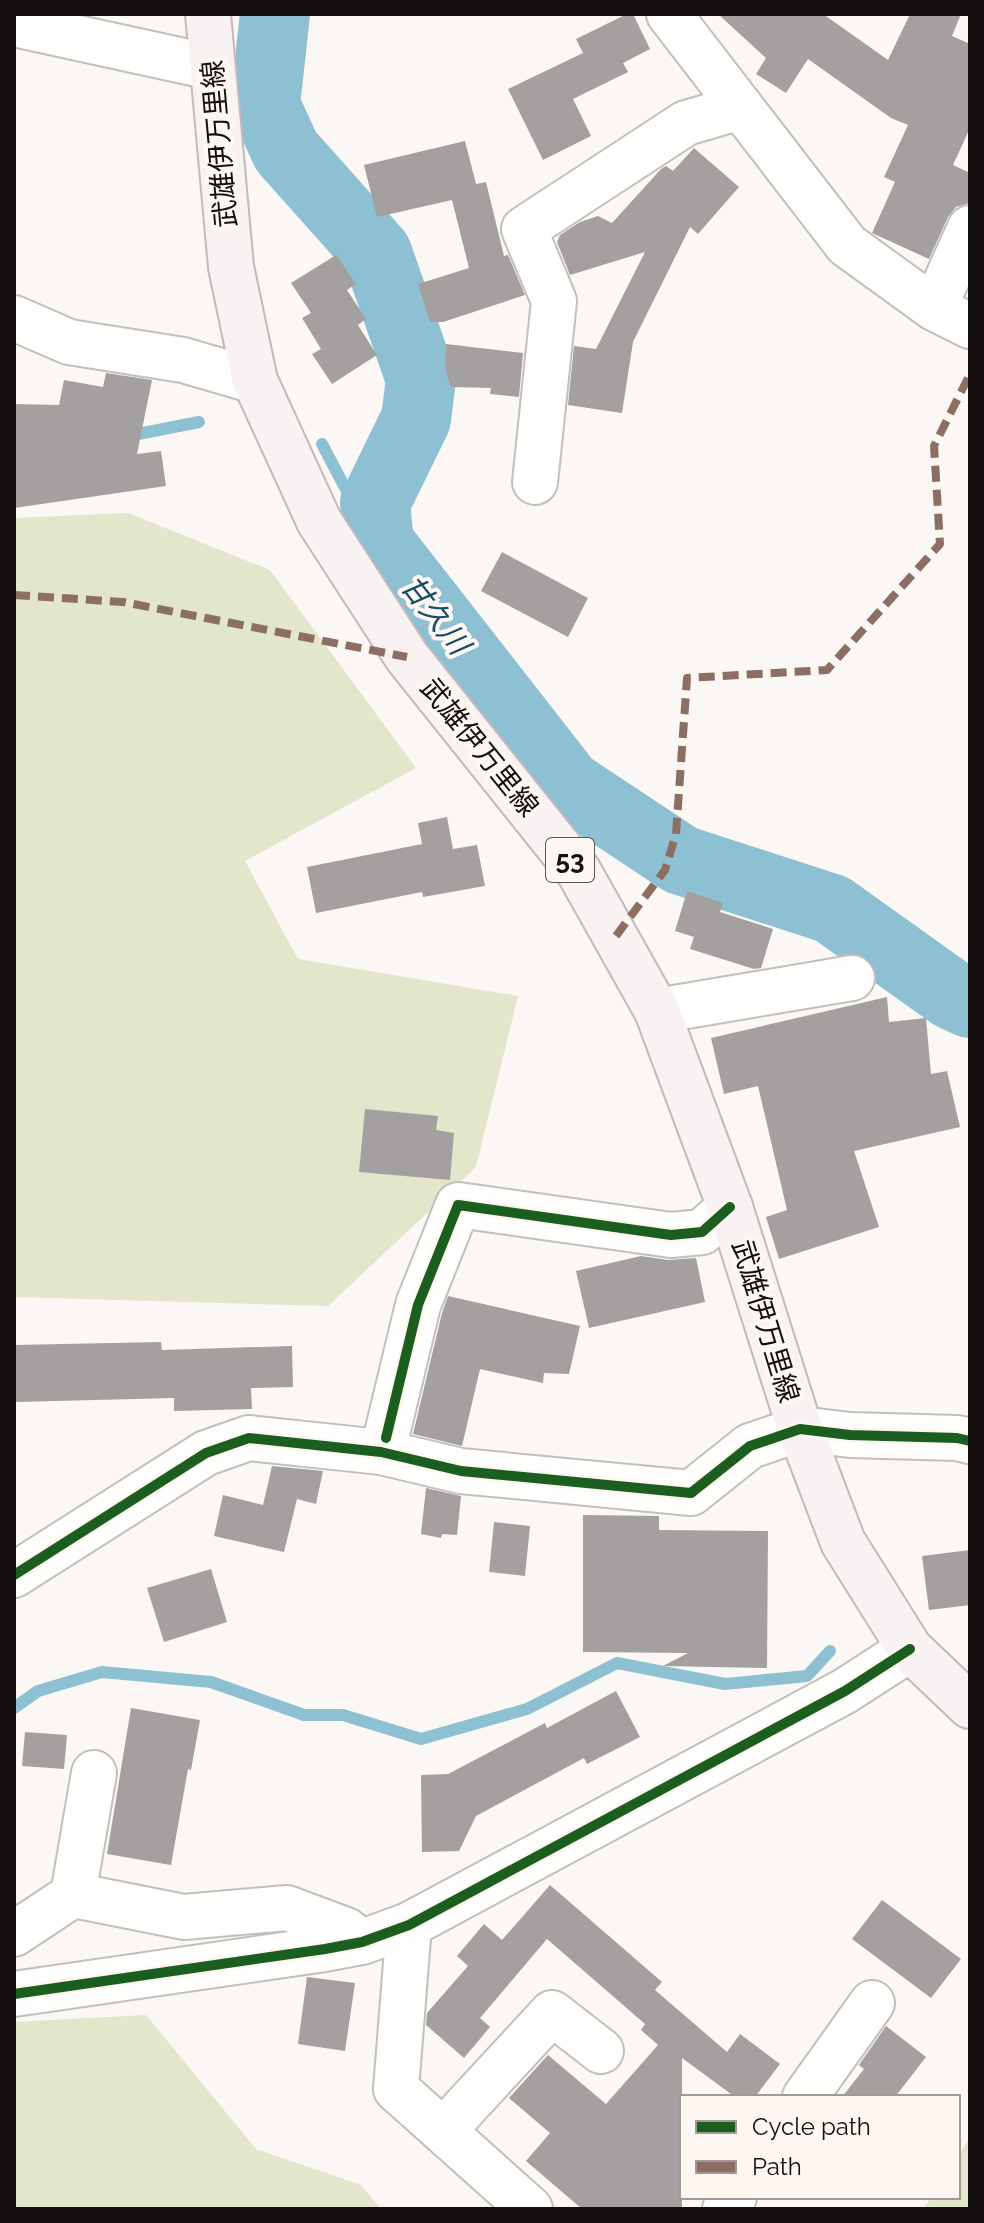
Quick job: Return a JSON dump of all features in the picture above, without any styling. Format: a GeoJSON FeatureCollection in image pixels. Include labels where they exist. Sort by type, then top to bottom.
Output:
{"type":"FeatureCollection","features":[{"type":"Feature","properties":{"kind":"main road","name":"武雄伊万里線"},"geometry":{"type":"LineString","coordinates":[[208,14],[231,267],[255,381],[319,521],[407,657],[579,872],[657,1011],[730,1207],[800,1429],[843,1542],[910,1649],[970,1706]]}},
{"type":"Feature","properties":{"kind":"street"},"geometry":{"type":"LineString","coordinates":[[669,14],[847,245],[952,317],[970,228]]}},
{"type":"Feature","properties":{"kind":"street"},"geometry":{"type":"LineString","coordinates":[[14,24],[211,67]]}},
{"type":"Feature","properties":{"kind":"street"},"geometry":{"type":"LineString","coordinates":[[535,482],[554,301],[524,229],[686,123],[741,107]]}},
{"type":"Feature","properties":{"kind":"street"},"geometry":{"type":"LineString","coordinates":[[14,318],[69,342],[183,360],[255,381]]}},
{"type":"Feature","properties":{"kind":"street"},"geometry":{"type":"LineString","coordinates":[[657,1011],[852,978]]}},
{"type":"Feature","properties":{"kind":"street"},"geometry":{"type":"LineString","coordinates":[[386,1438],[418,1305],[458,1205],[671,1235],[702,1232],[730,1207]]}},
{"type":"Feature","properties":{"kind":"street"},"geometry":{"type":"LineString","coordinates":[[14,1575],[206,1453],[249,1438],[381,1452],[461,1471],[691,1493],[750,1446],[800,1429],[850,1435],[970,1441]]}},
{"type":"Feature","properties":{"kind":"street"},"geometry":{"type":"LineString","coordinates":[[14,1994],[325,1949],[362,1942],[409,1925],[845,1691],[910,1649]]}},
{"type":"Feature","properties":{"kind":"street"},"geometry":{"type":"LineString","coordinates":[[73,1895],[94,1773]]}},
{"type":"Feature","properties":{"kind":"street"},"geometry":{"type":"LineString","coordinates":[[14,1934],[73,1895],[184,1917],[287,1908],[346,1930],[362,1942]]}},
{"type":"Feature","properties":{"kind":"street"},"geometry":{"type":"LineString","coordinates":[[409,1925],[396,2089],[530,2209]]}},
{"type":"Feature","properties":{"kind":"street"},"geometry":{"type":"LineString","coordinates":[[806,2095],[872,2003]]}},
{"type":"Feature","properties":{"kind":"street"},"geometry":{"type":"LineString","coordinates":[[443,2131],[552,2013],[601,2051]]}},
{"type":"Feature","properties":{"kind":"green space"},"geometry":{"type":"Polygon","coordinates":[[[128,513],[270,570],[416,768],[245,861],[298,959],[518,996],[476,1167],[328,1306],[14,1297],[14,518],[128,513]]]}},
{"type":"Feature","properties":{"kind":"green space"},"geometry":{"type":"Polygon","coordinates":[[[146,2015],[256,2149],[361,2185],[381,2209],[14,2209],[14,2022],[146,2015]]]}},
{"type":"Feature","properties":{"kind":"green space"},"geometry":{"type":"Polygon","coordinates":[[[970,2138],[970,2209],[924,2209],[930,2199],[960,2199],[960,2153],[970,2138]]]}},
{"type":"Feature","properties":{"kind":"building"},"geometry":{"type":"Polygon","coordinates":[[[627,14],[633,14],[650,49],[623,63],[628,72],[573,99],[591,136],[543,160],[508,89],[583,53],[576,39],[627,14]]]}},
{"type":"Feature","properties":{"kind":"building"},"geometry":{"type":"Polygon","coordinates":[[[718,14],[823,14],[888,60],[910,14],[961,14],[952,36],[970,44],[970,128],[953,165],[970,173],[970,203],[956,207],[948,217],[929,259],[872,233],[895,182],[884,177],[908,125],[891,118],[808,59],[786,93],[756,74],[766,58],[718,14]]]}},
{"type":"Feature","properties":{"kind":"building"},"geometry":{"type":"Polygon","coordinates":[[[465,141],[476,184],[486,182],[504,256],[508,255],[525,295],[443,322],[430,322],[418,284],[469,268],[452,200],[377,217],[364,165],[465,141]]]}},
{"type":"Feature","properties":{"kind":"building"},"geometry":{"type":"Polygon","coordinates":[[[694,148],[739,187],[698,234],[690,227],[633,342],[622,413],[568,405],[574,346],[596,349],[645,252],[570,275],[557,242],[560,235],[580,222],[598,216],[612,223],[661,169],[666,166],[673,171],[694,148]]]}},
{"type":"Feature","properties":{"kind":"building"},"geometry":{"type":"Polygon","coordinates":[[[336,255],[356,284],[347,290],[366,319],[358,325],[377,355],[332,384],[312,354],[321,349],[302,318],[311,313],[291,283],[336,255]]]}},
{"type":"Feature","properties":{"kind":"building"},"geometry":{"type":"Polygon","coordinates":[[[446,344],[523,353],[519,397],[490,394],[491,388],[451,387],[445,369],[446,344]]]}},
{"type":"Feature","properties":{"kind":"building"},"geometry":{"type":"Polygon","coordinates":[[[106,373],[152,380],[137,454],[161,451],[166,486],[14,508],[14,404],[59,405],[64,380],[103,387],[106,373]]]}},
{"type":"Feature","properties":{"kind":"building"},"geometry":{"type":"Polygon","coordinates":[[[502,552],[588,598],[568,637],[481,591],[502,552]]]}},
{"type":"Feature","properties":{"kind":"building"},"geometry":{"type":"Polygon","coordinates":[[[447,817],[453,849],[477,845],[485,886],[423,897],[422,892],[316,913],[307,867],[422,844],[418,823],[447,817]]]}},
{"type":"Feature","properties":{"kind":"building"},"geometry":{"type":"Polygon","coordinates":[[[687,891],[723,903],[720,912],[773,929],[761,968],[754,969],[690,949],[694,937],[675,931],[687,891]]]}},
{"type":"Feature","properties":{"kind":"building"},"geometry":{"type":"Polygon","coordinates":[[[887,997],[889,1022],[926,1018],[931,1074],[947,1071],[960,1127],[854,1151],[879,1227],[779,1259],[766,1217],[787,1210],[758,1086],[724,1094],[711,1038],[887,997]]]}},
{"type":"Feature","properties":{"kind":"building"},"geometry":{"type":"Polygon","coordinates":[[[365,1109],[438,1116],[436,1130],[454,1133],[450,1180],[359,1172],[365,1109]]]}},
{"type":"Feature","properties":{"kind":"building"},"geometry":{"type":"Polygon","coordinates":[[[641,1256],[668,1260],[696,1258],[705,1302],[589,1328],[576,1271],[641,1256]]]}},
{"type":"Feature","properties":{"kind":"building"},"geometry":{"type":"Polygon","coordinates":[[[448,1296],[580,1326],[569,1374],[544,1373],[543,1383],[480,1369],[462,1446],[413,1434],[448,1296]]]}},
{"type":"Feature","properties":{"kind":"building"},"geometry":{"type":"Polygon","coordinates":[[[161,1342],[162,1350],[292,1346],[293,1387],[251,1388],[252,1409],[174,1411],[174,1398],[16,1402],[14,1345],[161,1342]]]}},
{"type":"Feature","properties":{"kind":"building"},"geometry":{"type":"Polygon","coordinates":[[[272,1466],[323,1471],[316,1504],[297,1499],[284,1552],[214,1536],[223,1495],[263,1505],[272,1466]]]}},
{"type":"Feature","properties":{"kind":"building"},"geometry":{"type":"Polygon","coordinates":[[[426,1488],[461,1496],[457,1535],[442,1534],[441,1538],[421,1534],[426,1488]]]}},
{"type":"Feature","properties":{"kind":"building"},"geometry":{"type":"Polygon","coordinates":[[[583,1515],[659,1516],[659,1530],[768,1531],[767,1668],[663,1666],[688,1653],[583,1652],[583,1515]]]}},
{"type":"Feature","properties":{"kind":"building"},"geometry":{"type":"Polygon","coordinates":[[[494,1522],[530,1526],[525,1576],[489,1572],[494,1522]]]}},
{"type":"Feature","properties":{"kind":"building"},"geometry":{"type":"Polygon","coordinates":[[[970,1550],[970,1605],[929,1610],[922,1556],[970,1550]]]}},
{"type":"Feature","properties":{"kind":"building"},"geometry":{"type":"Polygon","coordinates":[[[211,1569],[227,1622],[164,1642],[147,1588],[211,1569]]]}},
{"type":"Feature","properties":{"kind":"building"},"geometry":{"type":"Polygon","coordinates":[[[616,1691],[640,1737],[587,1764],[584,1758],[476,1816],[459,1851],[422,1852],[421,1775],[448,1774],[545,1723],[547,1728],[616,1691]]]}},
{"type":"Feature","properties":{"kind":"building"},"geometry":{"type":"Polygon","coordinates":[[[131,1708],[200,1720],[171,1865],[107,1854],[131,1708]]]}},
{"type":"Feature","properties":{"kind":"building"},"geometry":{"type":"Polygon","coordinates":[[[25,1732],[67,1735],[64,1769],[22,1766],[25,1732]]]}},
{"type":"Feature","properties":{"kind":"building"},"geometry":{"type":"Polygon","coordinates":[[[550,1885],[662,1982],[655,1990],[727,2052],[740,2034],[780,2064],[757,2095],[732,2095],[682,2058],[682,2209],[582,2209],[526,2161],[550,2133],[509,2098],[548,2055],[606,2104],[658,2045],[641,2030],[645,2024],[547,1939],[480,2018],[490,2027],[464,2058],[426,2025],[427,2013],[468,1966],[457,1956],[484,1924],[502,1940],[550,1885]]]}},
{"type":"Feature","properties":{"kind":"building"},"geometry":{"type":"Polygon","coordinates":[[[882,1900],[961,1959],[931,1998],[852,1939],[882,1900]]]}},
{"type":"Feature","properties":{"kind":"building"},"geometry":{"type":"Polygon","coordinates":[[[307,1977],[355,1983],[345,2051],[298,2044],[307,1977]]]}},
{"type":"Feature","properties":{"kind":"building"},"geometry":{"type":"Polygon","coordinates":[[[886,2026],[926,2057],[897,2095],[844,2095],[864,2069],[859,2065],[886,2026]]]}},
{"type":"Feature","properties":{"kind":"waterway","name":"甘久川"},"geometry":{"type":"LineString","coordinates":[[275,14],[265,105],[286,151],[377,253],[421,379],[416,419],[375,503],[379,543],[568,785],[681,860],[832,909],[951,994],[970,1003]]}},
{"type":"Feature","properties":{"kind":"waterway"},"geometry":{"type":"LineString","coordinates":[[128,436],[199,422]]}},
{"type":"Feature","properties":{"kind":"waterway"},"geometry":{"type":"LineString","coordinates":[[322,444],[360,516],[379,543]]}},
{"type":"Feature","properties":{"kind":"waterway"},"geometry":{"type":"LineString","coordinates":[[14,1708],[38,1691],[102,1672],[211,1682],[304,1715],[343,1715],[421,1739],[527,1709],[617,1663],[725,1684],[807,1676],[830,1651]]}},
{"type":"Feature","properties":{"kind":"marked path"},"geometry":{"type":"LineString","coordinates":[[616,936],[665,870],[676,834],[687,678],[827,670],[940,544],[934,446],[970,374]]}},
{"type":"Feature","properties":{"kind":"marked path"},"geometry":{"type":"LineString","coordinates":[[14,595],[123,602],[407,657]]}},
{"type":"Feature","properties":{"kind":"cycle path"},"geometry":{"type":"LineString","coordinates":[[386,1438],[418,1305],[458,1205],[671,1235],[702,1232],[730,1207]]}},
{"type":"Feature","properties":{"kind":"cycle path"},"geometry":{"type":"LineString","coordinates":[[14,1575],[206,1453],[249,1438],[381,1452],[461,1471],[691,1493],[750,1446],[800,1429],[850,1435],[970,1441]]}},
{"type":"Feature","properties":{"kind":"cycle path"},"geometry":{"type":"LineString","coordinates":[[14,1994],[325,1949],[362,1942],[409,1925],[845,1691],[910,1649]]}}]}
